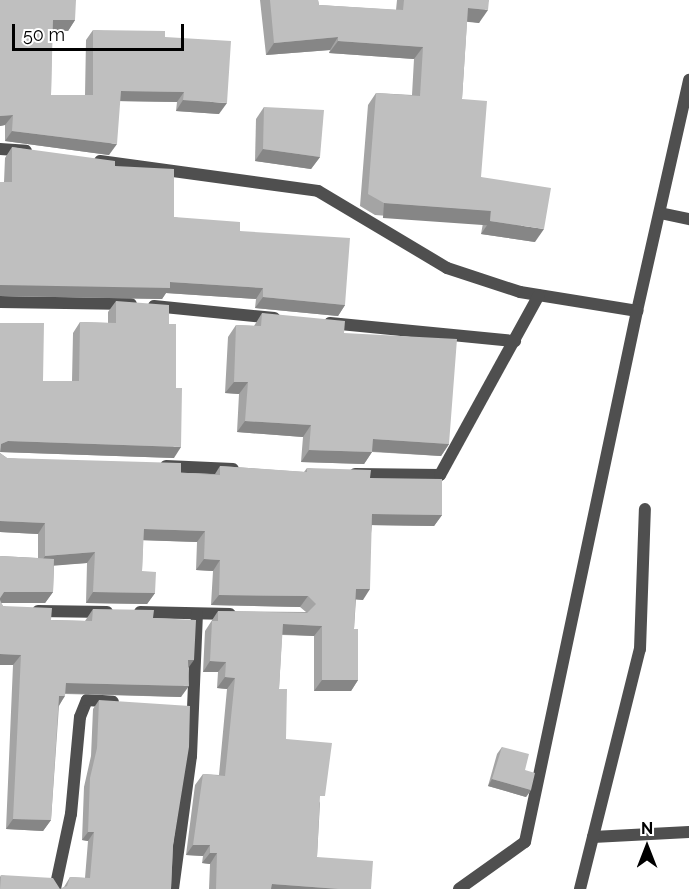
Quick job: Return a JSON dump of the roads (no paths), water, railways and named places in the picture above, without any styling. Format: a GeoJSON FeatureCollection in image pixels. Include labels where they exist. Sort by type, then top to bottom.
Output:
{"type":"FeatureCollection","features":[{"type":"Feature","properties":{"kind":"street"},"geometry":{"type":"LineString","coordinates":[[459,889],[525,842],[637,311],[660,213],[683,133],[689,80]]}},
{"type":"Feature","properties":{"kind":"street"},"geometry":{"type":"LineString","coordinates":[[0,149],[36,152]]}},
{"type":"Feature","properties":{"kind":"street"},"geometry":{"type":"LineString","coordinates":[[81,158],[318,191],[447,268],[538,295],[637,311]]}},
{"type":"Feature","properties":{"kind":"street"},"geometry":{"type":"LineString","coordinates":[[660,213],[689,219]]}},
{"type":"Feature","properties":{"kind":"street"},"geometry":{"type":"LineString","coordinates":[[342,473],[440,475],[538,295]]}},
{"type":"Feature","properties":{"kind":"street"},"geometry":{"type":"LineString","coordinates":[[0,302],[128,304],[290,319]]}},
{"type":"Feature","properties":{"kind":"street"},"geometry":{"type":"LineString","coordinates":[[314,322],[515,340]]}},
{"type":"Feature","properties":{"kind":"street"},"geometry":{"type":"LineString","coordinates":[[153,466],[247,470]]}},
{"type":"Feature","properties":{"kind":"street"},"geometry":{"type":"LineString","coordinates":[[580,889],[640,649],[645,509]]}},
{"type":"Feature","properties":{"kind":"street"},"geometry":{"type":"LineString","coordinates":[[23,610],[243,614]]}},
{"type":"Feature","properties":{"kind":"street"},"geometry":{"type":"LineString","coordinates":[[173,889],[191,756],[185,705],[197,614]]}},
{"type":"Feature","properties":{"kind":"street"},"geometry":{"type":"LineString","coordinates":[[55,889],[71,814],[80,717],[87,700],[122,702]]}},
{"type":"Feature","properties":{"kind":"street"},"geometry":{"type":"LineString","coordinates":[[593,837],[689,832]]}}]}
